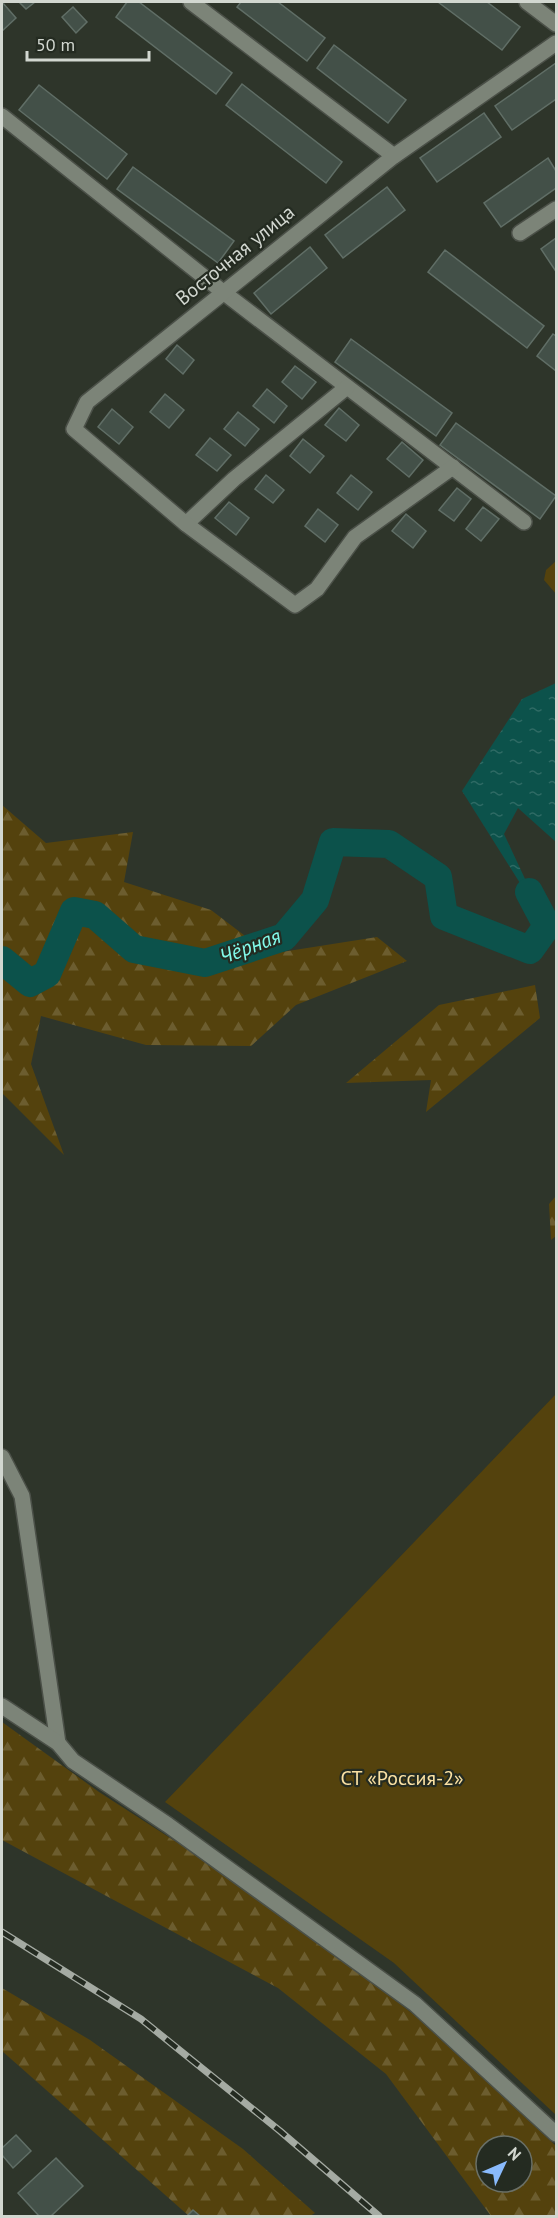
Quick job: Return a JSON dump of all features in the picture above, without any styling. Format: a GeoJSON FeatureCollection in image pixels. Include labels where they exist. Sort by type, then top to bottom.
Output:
{"type":"FeatureCollection","features":[{"type":"Feature","properties":{"kind":"street"},"geometry":{"type":"LineString","coordinates":[[191,2],[394,156]]}},
{"type":"Feature","properties":{"kind":"street"},"geometry":{"type":"LineString","coordinates":[[527,2],[556,24]]}},
{"type":"Feature","properties":{"kind":"street","name":"Восточная улица"},"geometry":{"type":"LineString","coordinates":[[453,467],[355,537],[317,589],[295,605],[186,524],[74,429],[87,402],[223,292],[394,156],[556,44]]}},
{"type":"Feature","properties":{"kind":"street"},"geometry":{"type":"LineString","coordinates":[[2,116],[223,292],[524,522]]}},
{"type":"Feature","properties":{"kind":"street"},"geometry":{"type":"LineString","coordinates":[[520,233],[556,209]]}},
{"type":"Feature","properties":{"kind":"street"},"geometry":{"type":"LineString","coordinates":[[186,524],[234,479],[347,387]]}},
{"type":"Feature","properties":{"kind":"street"},"geometry":{"type":"LineString","coordinates":[[2,1457],[22,1496],[58,1743]]}},
{"type":"Feature","properties":{"kind":"street"},"geometry":{"type":"LineString","coordinates":[[2,1706],[58,1743],[73,1761],[168,1825],[415,2004],[556,2134]]}},
{"type":"Feature","properties":{"kind":"green space"},"geometry":{"type":"Polygon","coordinates":[[[556,561],[556,594],[544,580],[546,570],[556,561]]]}},
{"type":"Feature","properties":{"kind":"green space"},"geometry":{"type":"Polygon","coordinates":[[[2,805],[46,843],[133,832],[124,882],[211,910],[269,954],[377,937],[407,961],[296,1005],[251,1046],[146,1045],[41,1016],[31,1064],[64,1155],[2,1093],[2,805]]]}},
{"type":"Feature","properties":{"kind":"green space"},"geometry":{"type":"Polygon","coordinates":[[[535,985],[540,1018],[426,1112],[431,1080],[346,1083],[439,1005],[535,985]]]}},
{"type":"Feature","properties":{"kind":"green space"},"geometry":{"type":"Polygon","coordinates":[[[556,1196],[556,1236],[551,1240],[549,1204],[556,1196]]]}},
{"type":"Feature","properties":{"kind":"green space","name":"СТ «Россия-2»"},"geometry":{"type":"Polygon","coordinates":[[[556,1394],[556,2115],[394,1963],[165,1802],[556,1394]]]}},
{"type":"Feature","properties":{"kind":"green space"},"geometry":{"type":"Polygon","coordinates":[[[2,1722],[99,1792],[269,1902],[427,2025],[556,2146],[556,2216],[491,2216],[475,2194],[534,2194],[534,2134],[474,2134],[474,2193],[386,2074],[278,1988],[2,1840],[2,1722]]]}},
{"type":"Feature","properties":{"kind":"green space"},"geometry":{"type":"Polygon","coordinates":[[[2,1988],[90,2040],[243,2149],[315,2213],[310,2216],[189,2216],[2,2051],[2,1988]]]}},
{"type":"Feature","properties":{"kind":"water"},"geometry":{"type":"Polygon","coordinates":[[[556,683],[556,842],[518,808],[504,834],[547,926],[462,791],[522,699],[556,683]]]}},
{"type":"Feature","properties":{"kind":"building"},"geometry":{"type":"Polygon","coordinates":[[[2,2],[16,18],[2,31],[2,2]]]}},
{"type":"Feature","properties":{"kind":"building"},"geometry":{"type":"Polygon","coordinates":[[[19,2],[35,2],[26,9],[19,2]]]}},
{"type":"Feature","properties":{"kind":"building"},"geometry":{"type":"Polygon","coordinates":[[[127,2],[139,2],[232,73],[216,94],[116,17],[127,2]]]}},
{"type":"Feature","properties":{"kind":"building"},"geometry":{"type":"Polygon","coordinates":[[[241,2],[278,2],[325,38],[307,61],[237,7],[241,2]]]}},
{"type":"Feature","properties":{"kind":"building"},"geometry":{"type":"Polygon","coordinates":[[[438,2],[487,2],[520,27],[502,50],[438,2]]]}},
{"type":"Feature","properties":{"kind":"building"},"geometry":{"type":"Polygon","coordinates":[[[73,7],[87,22],[76,33],[62,17],[73,7]]]}},
{"type":"Feature","properties":{"kind":"building"},"geometry":{"type":"Polygon","coordinates":[[[334,45],[406,100],[388,123],[317,68],[334,45]]]}},
{"type":"Feature","properties":{"kind":"building"},"geometry":{"type":"Polygon","coordinates":[[[556,63],[556,99],[512,130],[495,106],[556,63]]]}},
{"type":"Feature","properties":{"kind":"building"},"geometry":{"type":"Polygon","coordinates":[[[242,84],[342,162],[326,183],[226,105],[242,84]]]}},
{"type":"Feature","properties":{"kind":"building"},"geometry":{"type":"Polygon","coordinates":[[[39,85],[127,154],[107,179],[19,110],[39,85]]]}},
{"type":"Feature","properties":{"kind":"building"},"geometry":{"type":"Polygon","coordinates":[[[484,113],[501,137],[437,182],[420,158],[484,113]]]}},
{"type":"Feature","properties":{"kind":"building"},"geometry":{"type":"Polygon","coordinates":[[[548,158],[556,171],[556,188],[501,227],[484,203],[548,158]]]}},
{"type":"Feature","properties":{"kind":"building"},"geometry":{"type":"Polygon","coordinates":[[[133,167],[234,241],[218,263],[117,189],[133,167]]]}},
{"type":"Feature","properties":{"kind":"building"},"geometry":{"type":"Polygon","coordinates":[[[387,187],[405,210],[343,258],[325,235],[387,187]]]}},
{"type":"Feature","properties":{"kind":"building"},"geometry":{"type":"Polygon","coordinates":[[[556,238],[556,269],[555,270],[541,249],[556,238]]]}},
{"type":"Feature","properties":{"kind":"building"},"geometry":{"type":"Polygon","coordinates":[[[310,247],[327,268],[271,314],[254,293],[310,247]]]}},
{"type":"Feature","properties":{"kind":"building"},"geometry":{"type":"Polygon","coordinates":[[[445,250],[544,326],[527,348],[428,272],[445,250]]]}},
{"type":"Feature","properties":{"kind":"building"},"geometry":{"type":"Polygon","coordinates":[[[553,334],[556,336],[556,371],[537,356],[553,334]]]}},
{"type":"Feature","properties":{"kind":"building"},"geometry":{"type":"Polygon","coordinates":[[[351,339],[452,413],[436,436],[335,362],[351,339]]]}},
{"type":"Feature","properties":{"kind":"building"},"geometry":{"type":"Polygon","coordinates":[[[177,345],[194,360],[183,374],[166,359],[177,345]]]}},
{"type":"Feature","properties":{"kind":"building"},"geometry":{"type":"Polygon","coordinates":[[[295,366],[316,382],[302,399],[282,382],[295,366]]]}},
{"type":"Feature","properties":{"kind":"building"},"geometry":{"type":"Polygon","coordinates":[[[267,389],[287,406],[274,423],[253,406],[267,389]]]}},
{"type":"Feature","properties":{"kind":"building"},"geometry":{"type":"Polygon","coordinates":[[[165,394],[184,410],[169,428],[150,412],[165,394]]]}},
{"type":"Feature","properties":{"kind":"building"},"geometry":{"type":"Polygon","coordinates":[[[339,408],[359,425],[346,441],[325,425],[339,408]]]}},
{"type":"Feature","properties":{"kind":"building"},"geometry":{"type":"Polygon","coordinates":[[[112,409],[133,427],[119,444],[98,427],[112,409]]]}},
{"type":"Feature","properties":{"kind":"building"},"geometry":{"type":"Polygon","coordinates":[[[238,412],[259,429],[245,446],[224,429],[238,412]]]}},
{"type":"Feature","properties":{"kind":"building"},"geometry":{"type":"Polygon","coordinates":[[[456,423],[556,496],[540,519],[440,445],[456,423]]]}},
{"type":"Feature","properties":{"kind":"building"},"geometry":{"type":"Polygon","coordinates":[[[210,438],[231,455],[217,471],[196,455],[210,438]]]}},
{"type":"Feature","properties":{"kind":"building"},"geometry":{"type":"Polygon","coordinates":[[[303,439],[324,456],[310,473],[290,456],[303,439]]]}},
{"type":"Feature","properties":{"kind":"building"},"geometry":{"type":"Polygon","coordinates":[[[402,442],[423,460],[409,477],[387,459],[402,442]]]}},
{"type":"Feature","properties":{"kind":"building"},"geometry":{"type":"Polygon","coordinates":[[[266,475],[284,490],[273,503],[255,489],[266,475]]]}},
{"type":"Feature","properties":{"kind":"building"},"geometry":{"type":"Polygon","coordinates":[[[351,475],[372,492],[358,510],[337,493],[351,475]]]}},
{"type":"Feature","properties":{"kind":"building"},"geometry":{"type":"Polygon","coordinates":[[[457,488],[471,499],[454,521],[439,510],[457,488]]]}},
{"type":"Feature","properties":{"kind":"building"},"geometry":{"type":"Polygon","coordinates":[[[229,502],[249,518],[236,535],[215,518],[229,502]]]}},
{"type":"Feature","properties":{"kind":"building"},"geometry":{"type":"Polygon","coordinates":[[[483,507],[499,519],[481,541],[466,529],[483,507]]]}},
{"type":"Feature","properties":{"kind":"building"},"geometry":{"type":"Polygon","coordinates":[[[318,509],[338,525],[325,542],[305,526],[318,509]]]}},
{"type":"Feature","properties":{"kind":"building"},"geometry":{"type":"Polygon","coordinates":[[[406,514],[426,531],[413,548],[392,531],[406,514]]]}},
{"type":"Feature","properties":{"kind":"building"},"geometry":{"type":"Polygon","coordinates":[[[16,2135],[31,2151],[13,2168],[2,2155],[2,2148],[16,2135]]]}},
{"type":"Feature","properties":{"kind":"building"},"geometry":{"type":"Polygon","coordinates":[[[56,2158],[83,2186],[51,2216],[39,2216],[18,2193],[56,2158]]]}},
{"type":"Feature","properties":{"kind":"building"},"geometry":{"type":"Polygon","coordinates":[[[193,2210],[200,2216],[187,2216],[193,2210]]]}},
{"type":"Feature","properties":{"kind":"waterway","name":"Чёрная"},"geometry":{"type":"LineString","coordinates":[[2,960],[30,983],[47,974],[74,911],[95,915],[134,949],[205,963],[284,937],[315,900],[333,842],[389,844],[438,877],[444,916],[530,950],[547,926],[529,892]]}},
{"type":"Feature","properties":{"kind":"railway"},"geometry":{"type":"LineString","coordinates":[[2,1932],[141,2019],[280,2131],[379,2216]]}}]}
